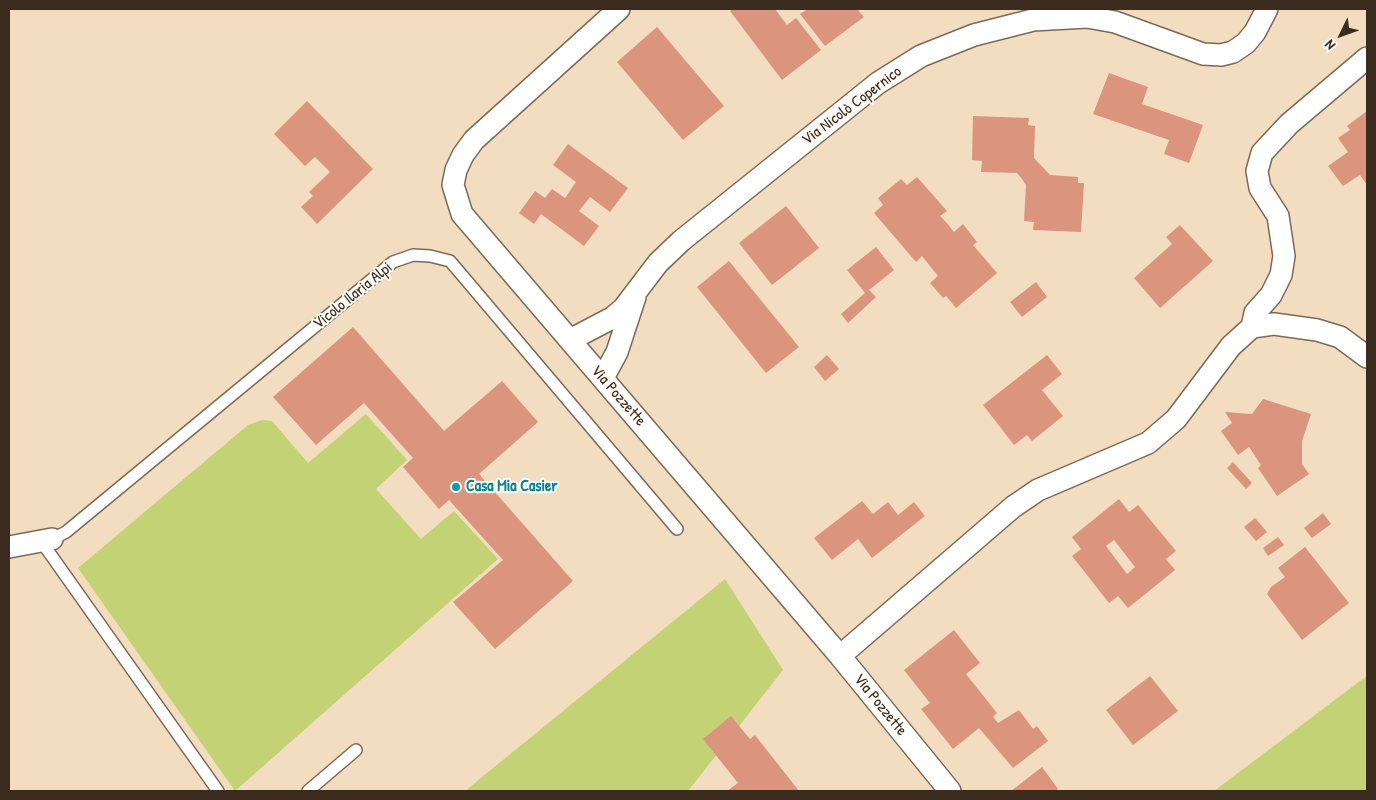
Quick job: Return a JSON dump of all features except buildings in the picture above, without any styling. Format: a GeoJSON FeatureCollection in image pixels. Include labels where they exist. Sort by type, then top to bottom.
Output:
{"type":"FeatureCollection","features":[{"type":"Feature","properties":{"kind":"street","name":"Via Pozzette"},"geometry":{"type":"LineString","coordinates":[[619,9],[474,140],[456,170],[453,186],[462,214],[840,656],[950,791]]}},
{"type":"Feature","properties":{"kind":"street","name":"Via Nicolò Copernico"},"geometry":{"type":"LineString","coordinates":[[570,340],[612,318],[637,293],[658,263],[681,241],[878,83],[921,56],[974,34],[1033,20],[1087,17],[1115,22],[1204,54],[1221,55],[1233,52],[1246,43],[1255,32],[1267,9]]}},
{"type":"Feature","properties":{"kind":"street"},"geometry":{"type":"LineString","coordinates":[[1252,327],[1255,313],[1271,295],[1281,275],[1284,256],[1282,231],[1278,216],[1260,188],[1257,171],[1262,153],[1289,124],[1367,58]]}},
{"type":"Feature","properties":{"kind":"street","name":"Via Nicolò Copernico"},"geometry":{"type":"LineString","coordinates":[[603,378],[617,352],[637,293]]}},
{"type":"Feature","properties":{"kind":"street"},"geometry":{"type":"LineString","coordinates":[[840,656],[1013,507],[1038,490],[1148,443],[1176,420],[1231,346],[1252,327],[1274,324],[1317,330],[1340,337],[1367,357]]}},
{"type":"Feature","properties":{"kind":"street","name":"Vicolo Ilaria Alpi"},"geometry":{"type":"LineString","coordinates":[[9,547],[47,540]]}},
{"type":"Feature","properties":{"kind":"lane","name":"Vicolo Ilaria Alpi"},"geometry":{"type":"LineString","coordinates":[[47,540],[66,532],[393,262],[412,255],[430,256],[450,261],[677,529]]}},
{"type":"Feature","properties":{"kind":"lane"},"geometry":{"type":"LineString","coordinates":[[47,540],[218,791]]}},
{"type":"Feature","properties":{"kind":"lane"},"geometry":{"type":"LineString","coordinates":[[308,791],[356,750]]}},
{"type":"Feature","properties":{"kind":"green space"},"geometry":{"type":"Polygon","coordinates":[[[366,414],[407,460],[376,489],[421,539],[454,511],[498,559],[235,791],[78,568],[248,425],[262,420],[272,421],[308,463],[366,414]]]}},
{"type":"Feature","properties":{"kind":"green space"},"geometry":{"type":"Polygon","coordinates":[[[725,579],[783,670],[688,791],[465,791],[725,579]]]}},
{"type":"Feature","properties":{"kind":"green space"},"geometry":{"type":"Polygon","coordinates":[[[1367,677],[1367,791],[1214,791],[1364,678],[1367,677]]]}},
{"type":"Feature","properties":{"kind":"place","name":"Casa Mia Casier"},"geometry":{"type":"Point","coordinates":[456,487]}}]}
